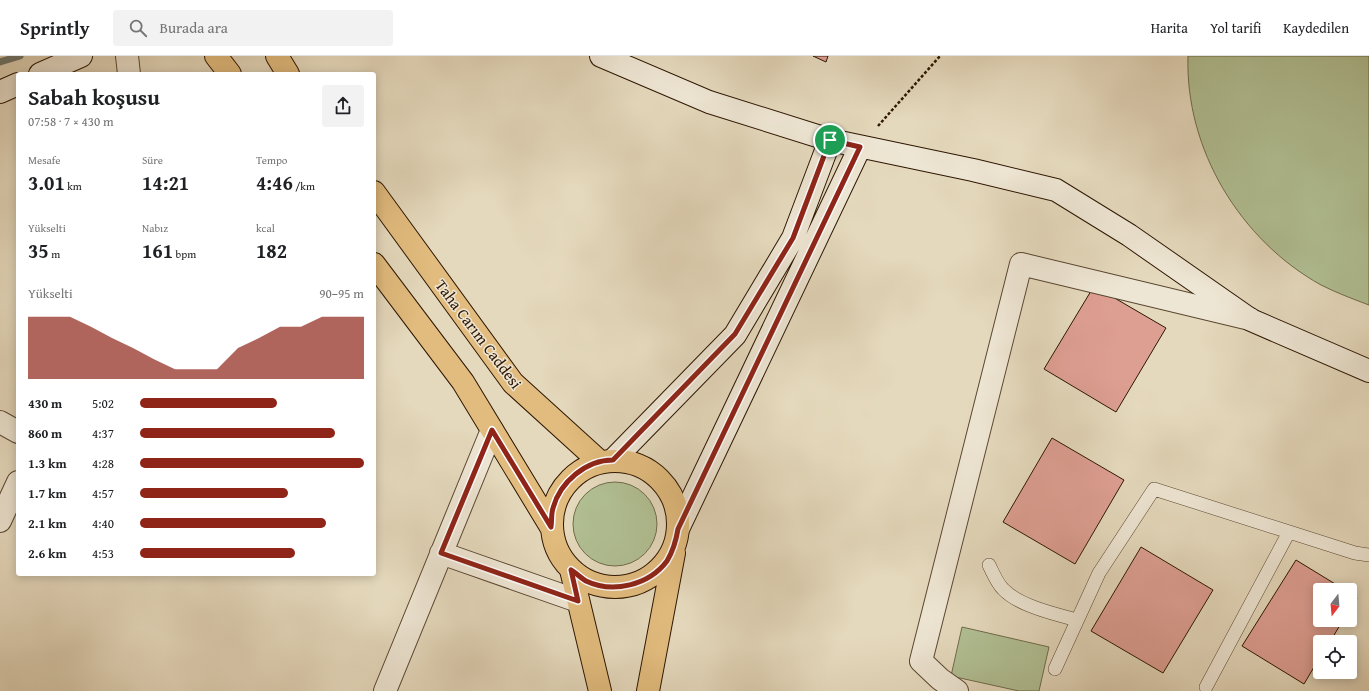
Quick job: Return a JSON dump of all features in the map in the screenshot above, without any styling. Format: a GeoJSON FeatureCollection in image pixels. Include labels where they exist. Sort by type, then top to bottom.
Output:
{"type":"FeatureCollection","features":[{"type":"Feature","properties":{"kind":"main road"},"geometry":{"type":"LineString","coordinates":[[216,56],[228,72]]}},
{"type":"Feature","properties":{"kind":"main road"},"geometry":{"type":"LineString","coordinates":[[277,56],[287,72]]}},
{"type":"Feature","properties":{"kind":"main road","name":"Taha Carım Caddesi"},"geometry":{"type":"LineString","coordinates":[[376,195],[513,383],[607,461]]}},
{"type":"Feature","properties":{"kind":"main road"},"geometry":{"type":"LineString","coordinates":[[376,267],[463,382],[551,527]]}},
{"type":"Feature","properties":{"kind":"main road"},"geometry":{"type":"LineString","coordinates":[[648,691],[677,537],[678,513],[673,498],[665,484],[653,473],[639,465],[624,460],[607,461],[589,465],[573,476],[560,490],[553,508],[551,527],[554,543],[561,558],[571,570],[586,580],[603,586],[627,586],[638,583],[654,574],[666,561],[677,537]]}},
{"type":"Feature","properties":{"kind":"main road"},"geometry":{"type":"LineString","coordinates":[[571,570],[600,691]]}},
{"type":"Feature","properties":{"kind":"street"},"geometry":{"type":"LineString","coordinates":[[45,72],[81,56]]}},
{"type":"Feature","properties":{"kind":"street"},"geometry":{"type":"LineString","coordinates":[[127,56],[129,72]]}},
{"type":"Feature","properties":{"kind":"street"},"geometry":{"type":"LineString","coordinates":[[601,56],[709,102],[830,140],[973,170],[1056,190],[1129,236],[1251,320]]}},
{"type":"Feature","properties":{"kind":"street"},"geometry":{"type":"LineString","coordinates":[[0,92],[16,85]]}},
{"type":"Feature","properties":{"kind":"street"},"geometry":{"type":"LineString","coordinates":[[607,461],[735,334],[793,238],[830,140]]}},
{"type":"Feature","properties":{"kind":"street"},"geometry":{"type":"LineString","coordinates":[[677,537],[860,147]]}},
{"type":"Feature","properties":{"kind":"street"},"geometry":{"type":"LineString","coordinates":[[957,691],[940,679],[922,661],[1022,264],[1251,320],[1369,371]]}},
{"type":"Feature","properties":{"kind":"street"},"geometry":{"type":"LineString","coordinates":[[0,422],[16,431]]}},
{"type":"Feature","properties":{"kind":"street"},"geometry":{"type":"LineString","coordinates":[[385,691],[492,430]]}},
{"type":"Feature","properties":{"kind":"street"},"geometry":{"type":"LineString","coordinates":[[0,521],[16,486]]}},
{"type":"Feature","properties":{"kind":"street"},"geometry":{"type":"LineString","coordinates":[[441,553],[578,601]]}},
{"type":"Feature","properties":{"kind":"lane"},"geometry":{"type":"LineString","coordinates":[[1055,669],[1099,573],[1154,489],[1355,553],[1369,555]]}},
{"type":"Feature","properties":{"kind":"lane"},"geometry":{"type":"LineString","coordinates":[[1206,687],[1289,532]]}},
{"type":"Feature","properties":{"kind":"lane"},"geometry":{"type":"LineString","coordinates":[[989,565],[1003,589],[1010,595],[1032,606],[1077,620]]}},
{"type":"Feature","properties":{"kind":"path"},"geometry":{"type":"LineString","coordinates":[[860,147],[940,56]]}},
{"type":"Feature","properties":{"kind":"green space"},"geometry":{"type":"Polygon","coordinates":[[[1188,56],[1369,56],[1369,305],[1321,285],[1292,266],[1266,243],[1243,217],[1223,188],[1207,157],[1196,125],[1190,91],[1188,56]]]}},
{"type":"Feature","properties":{"kind":"green space"},"geometry":{"type":"Polygon","coordinates":[[[607,482],[623,482],[639,489],[650,500],[657,516],[657,532],[654,540],[645,554],[639,559],[623,566],[607,566],[591,559],[580,548],[573,532],[573,516],[580,500],[591,489],[607,482]]]}},
{"type":"Feature","properties":{"kind":"green space"},"geometry":{"type":"Polygon","coordinates":[[[962,627],[1049,647],[1039,691],[1019,691],[951,676],[962,627]]]}},
{"type":"Feature","properties":{"kind":"building"},"geometry":{"type":"Polygon","coordinates":[[[813,56],[828,56],[826,62],[813,56]]]}},
{"type":"Feature","properties":{"kind":"building"},"geometry":{"type":"Polygon","coordinates":[[[1094,286],[1166,328],[1116,412],[1044,369],[1094,286]]]}},
{"type":"Feature","properties":{"kind":"building"},"geometry":{"type":"Polygon","coordinates":[[[1052,438],[1124,480],[1075,564],[1003,522],[1052,438]]]}},
{"type":"Feature","properties":{"kind":"building"},"geometry":{"type":"Polygon","coordinates":[[[1141,547],[1213,590],[1163,673],[1091,631],[1141,547]]]}},
{"type":"Feature","properties":{"kind":"building"},"geometry":{"type":"Polygon","coordinates":[[[1296,560],[1334,583],[1313,583],[1313,627],[1339,627],[1334,635],[1313,635],[1313,669],[1304,684],[1242,646],[1296,560]]]}},
{"type":"Feature","properties":{"kind":"waterway"},"geometry":{"type":"LineString","coordinates":[[0,62],[20,56]]}},
{"type":"Feature","properties":{"kind":"route"},"geometry":{"type":"LineString","coordinates":[[830,140],[860,147],[678,529],[675,545],[666,561],[654,574],[638,583],[621,587],[603,586],[586,580],[571,570],[578,601],[441,553],[492,430],[551,527],[553,508],[560,490],[573,476],[589,465],[607,460],[613,460],[735,334],[793,238],[830,140]]}}]}
